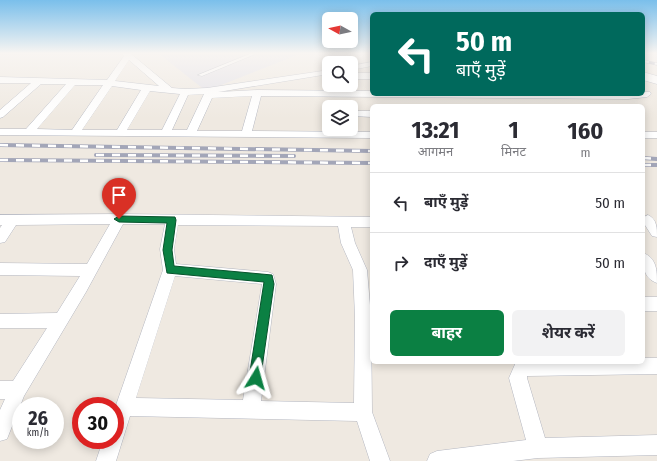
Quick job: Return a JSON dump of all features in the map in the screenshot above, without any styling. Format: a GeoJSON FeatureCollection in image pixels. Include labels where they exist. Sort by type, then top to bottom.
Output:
{"type":"FeatureCollection","features":[{"type":"Feature","properties":{"kind":"street"},"geometry":{"type":"LineString","coordinates":[[74,133],[115,75]]}},
{"type":"Feature","properties":{"kind":"street"},"geometry":{"type":"LineString","coordinates":[[150,75],[170,91]]}},
{"type":"Feature","properties":{"kind":"street"},"geometry":{"type":"LineString","coordinates":[[208,93],[319,75]]}},
{"type":"Feature","properties":{"kind":"street"},"geometry":{"type":"LineString","coordinates":[[358,76],[370,76]]}},
{"type":"Feature","properties":{"kind":"street"},"geometry":{"type":"LineString","coordinates":[[645,77],[657,80]]}},
{"type":"Feature","properties":{"kind":"street"},"geometry":{"type":"LineString","coordinates":[[0,80],[74,81],[146,89],[208,93],[370,94]]}},
{"type":"Feature","properties":{"kind":"street"},"geometry":{"type":"LineString","coordinates":[[0,115],[39,80]]}},
{"type":"Feature","properties":{"kind":"street"},"geometry":{"type":"LineString","coordinates":[[29,132],[74,81]]}},
{"type":"Feature","properties":{"kind":"street"},"geometry":{"type":"LineString","coordinates":[[121,132],[146,89]]}},
{"type":"Feature","properties":{"kind":"street"},"geometry":{"type":"LineString","coordinates":[[165,134],[185,92]]}},
{"type":"Feature","properties":{"kind":"street"},"geometry":{"type":"LineString","coordinates":[[190,134],[208,93]]}},
{"type":"Feature","properties":{"kind":"street"},"geometry":{"type":"LineString","coordinates":[[645,93],[657,98]]}},
{"type":"Feature","properties":{"kind":"street"},"geometry":{"type":"LineString","coordinates":[[246,135],[257,94]]}},
{"type":"Feature","properties":{"kind":"street"},"geometry":{"type":"LineString","coordinates":[[358,114],[370,114]]}},
{"type":"Feature","properties":{"kind":"street"},"geometry":{"type":"LineString","coordinates":[[0,132],[370,135]]}},
{"type":"Feature","properties":{"kind":"street"},"geometry":{"type":"LineString","coordinates":[[645,136],[657,135]]}},
{"type":"Feature","properties":{"kind":"street"},"geometry":{"type":"LineString","coordinates":[[0,432],[18,390],[59,320],[91,270],[119,219]]}},
{"type":"Feature","properties":{"kind":"street"},"geometry":{"type":"LineString","coordinates":[[0,238],[6,220],[119,219],[370,222]]}},
{"type":"Feature","properties":{"kind":"street"},"geometry":{"type":"LineString","coordinates":[[172,220],[167,250],[170,270],[125,407],[363,412]]}},
{"type":"Feature","properties":{"kind":"street"},"geometry":{"type":"LineString","coordinates":[[649,220],[657,232]]}},
{"type":"Feature","properties":{"kind":"street"},"geometry":{"type":"LineString","coordinates":[[344,222],[348,243],[360,270],[363,317],[363,412],[380,461]]}},
{"type":"Feature","properties":{"kind":"street"},"geometry":{"type":"LineString","coordinates":[[645,262],[657,277]]}},
{"type":"Feature","properties":{"kind":"street"},"geometry":{"type":"LineString","coordinates":[[0,269],[91,270]]}},
{"type":"Feature","properties":{"kind":"street"},"geometry":{"type":"LineString","coordinates":[[170,270],[268,278],[269,284],[251,409]]}},
{"type":"Feature","properties":{"kind":"street"},"geometry":{"type":"LineString","coordinates":[[645,304],[657,304]]}},
{"type":"Feature","properties":{"kind":"street"},"geometry":{"type":"LineString","coordinates":[[0,322],[59,320]]}},
{"type":"Feature","properties":{"kind":"street"},"geometry":{"type":"LineString","coordinates":[[538,448],[518,378],[522,368],[657,366]]}},
{"type":"Feature","properties":{"kind":"street"},"geometry":{"type":"LineString","coordinates":[[0,390],[18,390]]}},
{"type":"Feature","properties":{"kind":"street"},"geometry":{"type":"LineString","coordinates":[[437,461],[538,448],[630,447],[657,445]]}},
{"type":"Feature","properties":{"kind":"street"},"geometry":{"type":"LineString","coordinates":[[106,461],[110,449]]}},
{"type":"Feature","properties":{"kind":"shaded area"},"geometry":{"type":"Polygon","coordinates":[[[185,75],[248,75],[206,91],[185,75]]]}},
{"type":"Feature","properties":{"kind":"railway"},"geometry":{"type":"LineString","coordinates":[[0,145],[370,151]]}},
{"type":"Feature","properties":{"kind":"railway"},"geometry":{"type":"LineString","coordinates":[[96,155],[294,156]]}},
{"type":"Feature","properties":{"kind":"railway"},"geometry":{"type":"LineString","coordinates":[[645,158],[657,159]]}},
{"type":"Feature","properties":{"kind":"railway"},"geometry":{"type":"LineString","coordinates":[[0,160],[370,163]]}},
{"type":"Feature","properties":{"kind":"railway"},"geometry":{"type":"LineString","coordinates":[[645,165],[657,165]]}},
{"type":"Feature","properties":{"kind":"route"},"geometry":{"type":"LineString","coordinates":[[119,219],[172,220],[167,250],[170,270],[260,276],[268,278],[269,284],[256,378]]}}]}
